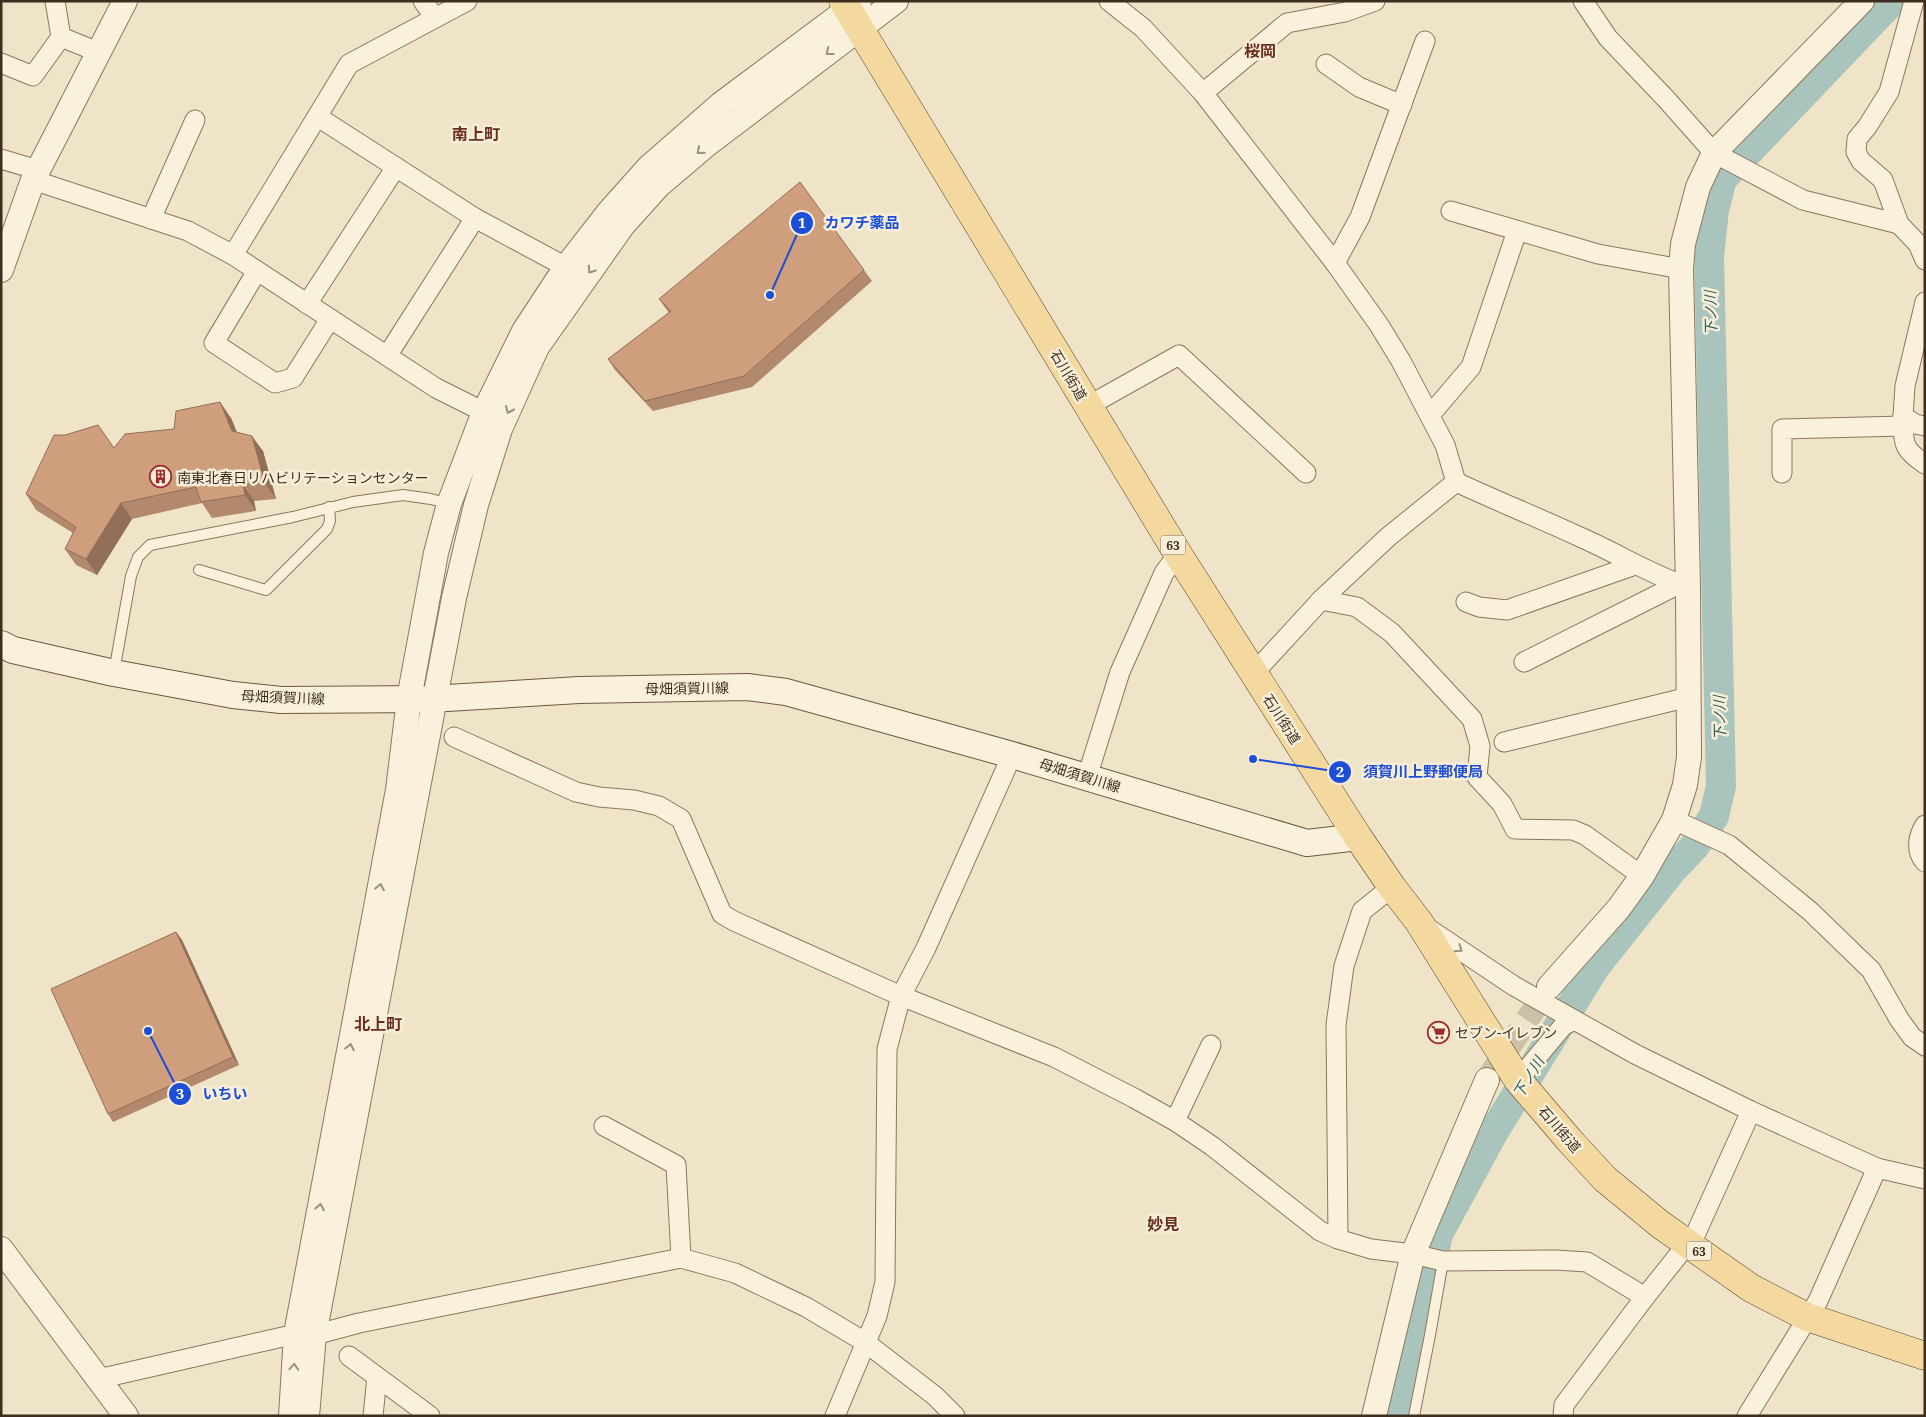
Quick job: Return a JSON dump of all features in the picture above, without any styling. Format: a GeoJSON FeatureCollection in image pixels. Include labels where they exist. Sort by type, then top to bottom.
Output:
{"type":"FeatureCollection","features":[{"type":"Feature","properties":{"kind":"main road","name":"石川街道"},"geometry":{"type":"LineString","coordinates":[[852,10],[1178,554],[1358,838],[1419,922],[1518,1080],[1570,1142],[1605,1179],[1661,1224],[1751,1288],[1806,1317],[1925,1356]]}},
{"type":"Feature","properties":{"kind":"main road","name":"母畑須賀川線"},"geometry":{"type":"LineString","coordinates":[[5,650],[114,673],[234,695],[280,700],[424,698],[580,690],[747,687],[786,692],[1012,755],[1307,842],[1358,838]]}},
{"type":"Feature","properties":{"kind":"street"},"geometry":{"type":"LineString","coordinates":[[1,64],[33,76],[61,36],[55,1]]}},
{"type":"Feature","properties":{"kind":"street"},"geometry":{"type":"LineString","coordinates":[[1,270],[36,175],[126,1]]}},
{"type":"Feature","properties":{"kind":"street"},"geometry":{"type":"LineString","coordinates":[[424,1],[435,18]]}},
{"type":"Feature","properties":{"kind":"street"},"geometry":{"type":"LineString","coordinates":[[233,255],[349,64],[466,1]]}},
{"type":"Feature","properties":{"kind":"street"},"geometry":{"type":"LineString","coordinates":[[291,1416],[398,790],[424,698],[436,553],[449,504],[484,412],[524,331],[566,267],[608,213],[649,167],[721,104],[852,10],[896,1]]}},
{"type":"Feature","properties":{"kind":"street"},"geometry":{"type":"LineString","coordinates":[[1110,1],[1143,28],[1203,93],[1335,263],[1397,354],[1445,445],[1456,482],[1529,516],[1581,537],[1656,576],[1684,585]]}},
{"type":"Feature","properties":{"kind":"street"},"geometry":{"type":"LineString","coordinates":[[1203,93],[1287,23],[1345,12],[1375,1]]}},
{"type":"Feature","properties":{"kind":"street"},"geometry":{"type":"LineString","coordinates":[[1583,1],[1608,38],[1718,156],[1803,200],[1899,224]]}},
{"type":"Feature","properties":{"kind":"street"},"geometry":{"type":"LineString","coordinates":[[1549,987],[1619,908],[1642,876],[1674,820],[1685,785],[1689,757],[1689,697],[1684,585],[1681,269],[1683,244],[1698,187],[1718,156],[1862,1]]}},
{"type":"Feature","properties":{"kind":"street"},"geometry":{"type":"LineString","coordinates":[[1917,7],[1889,92],[1867,127],[1857,139],[1856,152],[1861,161],[1883,180],[1899,224],[1918,244],[1925,260]]}},
{"type":"Feature","properties":{"kind":"street"},"geometry":{"type":"LineString","coordinates":[[307,1416],[305,1335],[424,698],[437,640],[454,598],[476,505],[498,438],[537,347],[623,225],[659,185],[705,146],[852,10]]}},
{"type":"Feature","properties":{"kind":"street"},"geometry":{"type":"LineString","coordinates":[[61,36],[98,52]]}},
{"type":"Feature","properties":{"kind":"street"},"geometry":{"type":"LineString","coordinates":[[1335,263],[1360,217],[1425,41]]}},
{"type":"Feature","properties":{"kind":"street"},"geometry":{"type":"LineString","coordinates":[[1326,64],[1359,87],[1402,104]]}},
{"type":"Feature","properties":{"kind":"street"},"geometry":{"type":"LineString","coordinates":[[318,117],[475,218],[566,267]]}},
{"type":"Feature","properties":{"kind":"street"},"geometry":{"type":"LineString","coordinates":[[151,219],[195,120]]}},
{"type":"Feature","properties":{"kind":"street"},"geometry":{"type":"LineString","coordinates":[[1,159],[36,175],[151,219],[188,231],[233,255],[436,388],[484,412]]}},
{"type":"Feature","properties":{"kind":"street"},"geometry":{"type":"LineString","coordinates":[[307,304],[396,167]]}},
{"type":"Feature","properties":{"kind":"street"},"geometry":{"type":"LineString","coordinates":[[1451,211],[1598,254],[1681,269]]}},
{"type":"Feature","properties":{"kind":"street"},"geometry":{"type":"LineString","coordinates":[[387,356],[475,218]]}},
{"type":"Feature","properties":{"kind":"street"},"geometry":{"type":"LineString","coordinates":[[1430,415],[1471,367],[1517,231]]}},
{"type":"Feature","properties":{"kind":"street"},"geometry":{"type":"LineString","coordinates":[[257,271],[214,343],[275,383],[293,378],[330,319]]}},
{"type":"Feature","properties":{"kind":"street"},"geometry":{"type":"LineString","coordinates":[[1925,302],[1905,386],[1903,421],[1903,441],[1911,454],[1925,464]]}},
{"type":"Feature","properties":{"kind":"street"},"geometry":{"type":"LineString","coordinates":[[1088,406],[1179,355],[1306,473]]}},
{"type":"Feature","properties":{"kind":"street"},"geometry":{"type":"LineString","coordinates":[[1782,473],[1782,429],[1903,421],[1925,426]]}},
{"type":"Feature","properties":{"kind":"street"},"geometry":{"type":"LineString","coordinates":[[1254,674],[1321,600],[1388,536],[1456,482]]}},
{"type":"Feature","properties":{"kind":"street"},"geometry":{"type":"LineString","coordinates":[[1087,777],[1120,672],[1164,573],[1178,554]]}},
{"type":"Feature","properties":{"kind":"street"},"geometry":{"type":"LineString","coordinates":[[1466,602],[1479,607],[1507,610],[1635,565]]}},
{"type":"Feature","properties":{"kind":"street"},"geometry":{"type":"LineString","coordinates":[[1524,662],[1684,585]]}},
{"type":"Feature","properties":{"kind":"street"},"geometry":{"type":"LineString","coordinates":[[1321,600],[1357,607],[1392,633],[1472,719],[1480,746],[1477,777],[1502,804],[1515,829],[1573,830],[1585,836],[1642,876]]}},
{"type":"Feature","properties":{"kind":"street"},"geometry":{"type":"LineString","coordinates":[[1504,742],[1689,697]]}},
{"type":"Feature","properties":{"kind":"street"},"geometry":{"type":"LineString","coordinates":[[454,737],[576,792],[599,797],[634,800],[659,806],[681,819],[722,914],[734,922],[901,996],[1054,1057],[1175,1120],[1212,1146],[1320,1231],[1338,1239],[1371,1249],[1413,1254],[1443,1261],[1587,1262],[1645,1297]]}},
{"type":"Feature","properties":{"kind":"street"},"geometry":{"type":"LineString","coordinates":[[835,1416],[876,1316],[885,1282],[887,1049],[901,996],[926,948],[1012,755]]}},
{"type":"Feature","properties":{"kind":"street"},"geometry":{"type":"LineString","coordinates":[[1674,820],[1729,845],[1810,911],[1871,970],[1899,1019],[1912,1037],[1925,1046]]}},
{"type":"Feature","properties":{"kind":"street"},"geometry":{"type":"LineString","coordinates":[[1925,825],[1920,832],[1918,847],[1921,858],[1925,862]]}},
{"type":"Feature","properties":{"kind":"street"},"geometry":{"type":"LineString","coordinates":[[1338,1239],[1336,1026],[1344,966],[1362,911],[1392,887]]}},
{"type":"Feature","properties":{"kind":"street"},"geometry":{"type":"LineString","coordinates":[[1419,922],[1514,986],[1635,1054],[1751,1111],[1878,1168],[1925,1179]]}},
{"type":"Feature","properties":{"kind":"street"},"geometry":{"type":"LineString","coordinates":[[1518,1080],[1563,1026],[1574,1020]]}},
{"type":"Feature","properties":{"kind":"street"},"geometry":{"type":"LineString","coordinates":[[1175,1120],[1211,1044]]}},
{"type":"Feature","properties":{"kind":"street"},"geometry":{"type":"LineString","coordinates":[[1374,1416],[1413,1254],[1487,1080]]}},
{"type":"Feature","properties":{"kind":"street"},"geometry":{"type":"LineString","coordinates":[[1563,1416],[1564,1405],[1696,1233],[1751,1111]]}},
{"type":"Feature","properties":{"kind":"street"},"geometry":{"type":"LineString","coordinates":[[604,1126],[676,1165],[681,1258]]}},
{"type":"Feature","properties":{"kind":"street"},"geometry":{"type":"LineString","coordinates":[[1746,1416],[1806,1317],[1818,1301],[1878,1168]]}},
{"type":"Feature","properties":{"kind":"street"},"geometry":{"type":"LineString","coordinates":[[1,1249],[126,1416]]}},
{"type":"Feature","properties":{"kind":"street"},"geometry":{"type":"LineString","coordinates":[[98,1379],[359,1323],[681,1258],[735,1273],[806,1307],[865,1342],[935,1396],[956,1416]]}},
{"type":"Feature","properties":{"kind":"street"},"geometry":{"type":"LineString","coordinates":[[349,1356],[430,1416]]}},
{"type":"Feature","properties":{"kind":"street"},"geometry":{"type":"LineString","coordinates":[[373,1416],[377,1377]]}},
{"type":"Feature","properties":{"kind":"lane"},"geometry":{"type":"LineString","coordinates":[[114,673],[131,576],[138,557],[150,546],[329,507],[403,495],[449,504]]}},
{"type":"Feature","properties":{"kind":"lane"},"geometry":{"type":"LineString","coordinates":[[199,570],[266,590],[326,530],[330,521],[329,507]]}},
{"type":"Feature","properties":{"kind":"lane"},"geometry":{"type":"LineString","coordinates":[[1414,1416],[1443,1261]]}},
{"type":"Feature","properties":{"kind":"building"},"geometry":{"type":"Polygon","coordinates":[[[800,182],[864,270],[744,376],[645,401],[608,359],[671,311],[659,299],[800,182]]]}},
{"type":"Feature","properties":{"kind":"building","name":"南東北春日リハビリテーションセンター"},"geometry":{"type":"Polygon","coordinates":[[[220,402],[232,431],[252,436],[265,483],[243,485],[245,495],[201,502],[196,487],[121,503],[86,559],[65,549],[76,527],[26,494],[54,435],[65,435],[98,425],[114,448],[125,434],[174,429],[176,411],[220,402]]]}},
{"type":"Feature","properties":{"kind":"building"},"geometry":{"type":"Polygon","coordinates":[[[176,932],[233,1057],[108,1114],[51,989],[176,932]]]}},
{"type":"Feature","properties":{"kind":"waterway","name":"下ノ川"},"geometry":{"type":"LineString","coordinates":[[1399,1416],[1438,1234],[1493,1133],[1595,967],[1672,870],[1694,847],[1714,816],[1721,786],[1709,257],[1714,210],[1722,179],[1892,1]]}},
{"type":"Feature","properties":{"kind":"tunnel"},"geometry":{"type":"LineString","coordinates":[[1487,1080],[1549,987]]}},
{"type":"Feature","properties":{"kind":"place","name":"カワチ薬品"},"geometry":{"type":"Point","coordinates":[770,295]}},
{"type":"Feature","properties":{"kind":"place","name":"南東北春日リハビリテーションセンター"},"geometry":{"type":"Point","coordinates":[161,477]}},
{"type":"Feature","properties":{"kind":"place","name":"須賀川上野郵便局"},"geometry":{"type":"Point","coordinates":[1253,759]}},
{"type":"Feature","properties":{"kind":"place","name":"いちい"},"geometry":{"type":"Point","coordinates":[148,1031]}},
{"type":"Feature","properties":{"kind":"place","name":"セブン-イレブン"},"geometry":{"type":"Point","coordinates":[1439,1032]}},
{"type":"Feature","properties":{"kind":"district","name":"桜岡"},"geometry":{"type":"Point","coordinates":[1260,51]}},
{"type":"Feature","properties":{"kind":"district","name":"南上町"},"geometry":{"type":"Point","coordinates":[476,134]}},
{"type":"Feature","properties":{"kind":"district","name":"北上町"},"geometry":{"type":"Point","coordinates":[378,1024]}},
{"type":"Feature","properties":{"kind":"district","name":"妙見"},"geometry":{"type":"Point","coordinates":[1163,1224]}}]}
